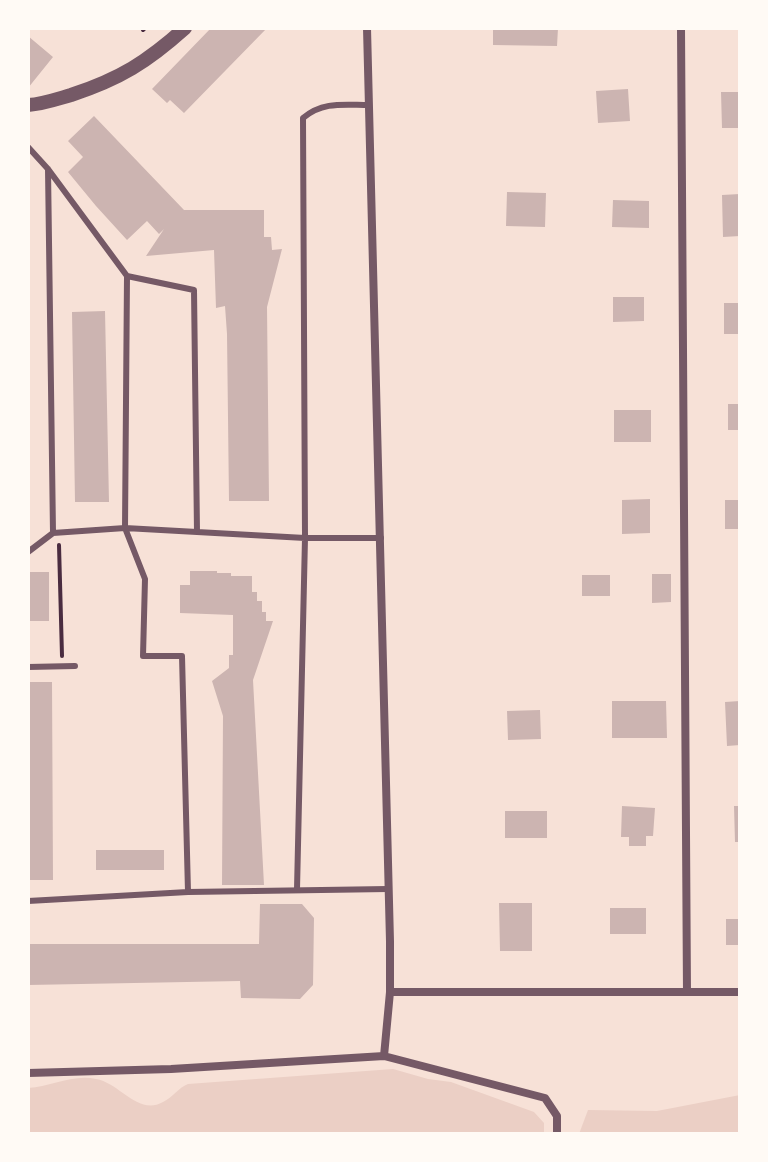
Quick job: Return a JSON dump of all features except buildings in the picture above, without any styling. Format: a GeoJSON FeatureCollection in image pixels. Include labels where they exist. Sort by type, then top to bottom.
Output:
{"type":"FeatureCollection","features":[{"type":"Feature","properties":{"kind":"street"},"geometry":{"type":"LineString","coordinates":[[28,105],[107,83],[141,65],[185,28]]}},
{"type":"Feature","properties":{"kind":"street"},"geometry":{"type":"LineString","coordinates":[[367,28],[390,992],[384,1056]]}},
{"type":"Feature","properties":{"kind":"street"},"geometry":{"type":"LineString","coordinates":[[681,28],[687,992]]}},
{"type":"Feature","properties":{"kind":"street"},"geometry":{"type":"LineString","coordinates":[[390,992],[740,992]]}},
{"type":"Feature","properties":{"kind":"street"},"geometry":{"type":"LineString","coordinates":[[28,1073],[171,1069],[384,1056],[545,1098],[557,1116],[557,1134]]}},
{"type":"Feature","properties":{"kind":"lane"},"geometry":{"type":"LineString","coordinates":[[297,889],[305,538],[303,118],[326,104],[369,105]]}},
{"type":"Feature","properties":{"kind":"lane"},"geometry":{"type":"LineString","coordinates":[[28,147],[48,169],[127,276],[125,528],[145,579],[143,656],[182,656],[188,892]]}},
{"type":"Feature","properties":{"kind":"lane"},"geometry":{"type":"LineString","coordinates":[[48,169],[56,533]]}},
{"type":"Feature","properties":{"kind":"lane"},"geometry":{"type":"LineString","coordinates":[[127,276],[194,290],[197,532]]}},
{"type":"Feature","properties":{"kind":"lane"},"geometry":{"type":"LineString","coordinates":[[28,552],[56,533],[125,528],[305,538],[381,537]]}},
{"type":"Feature","properties":{"kind":"lane"},"geometry":{"type":"LineString","coordinates":[[28,667],[75,666]]}},
{"type":"Feature","properties":{"kind":"lane"},"geometry":{"type":"LineString","coordinates":[[28,901],[188,892],[388,889]]}},
{"type":"Feature","properties":{"kind":"path"},"geometry":{"type":"LineString","coordinates":[[56,533],[62,666]]}},
{"type":"Feature","properties":{"kind":"shaded area"},"geometry":{"type":"Polygon","coordinates":[[[393,1069],[451,1082],[534,1112],[544,1123],[544,1134],[28,1134],[28,1088],[70,1079],[96,1079],[137,1102],[154,1105],[167,1100],[188,1084],[393,1069]]]}},
{"type":"Feature","properties":{"kind":"shaded area"},"geometry":{"type":"Polygon","coordinates":[[[740,1095],[740,1134],[579,1134],[588,1110],[657,1111],[740,1095]]]}}]}
